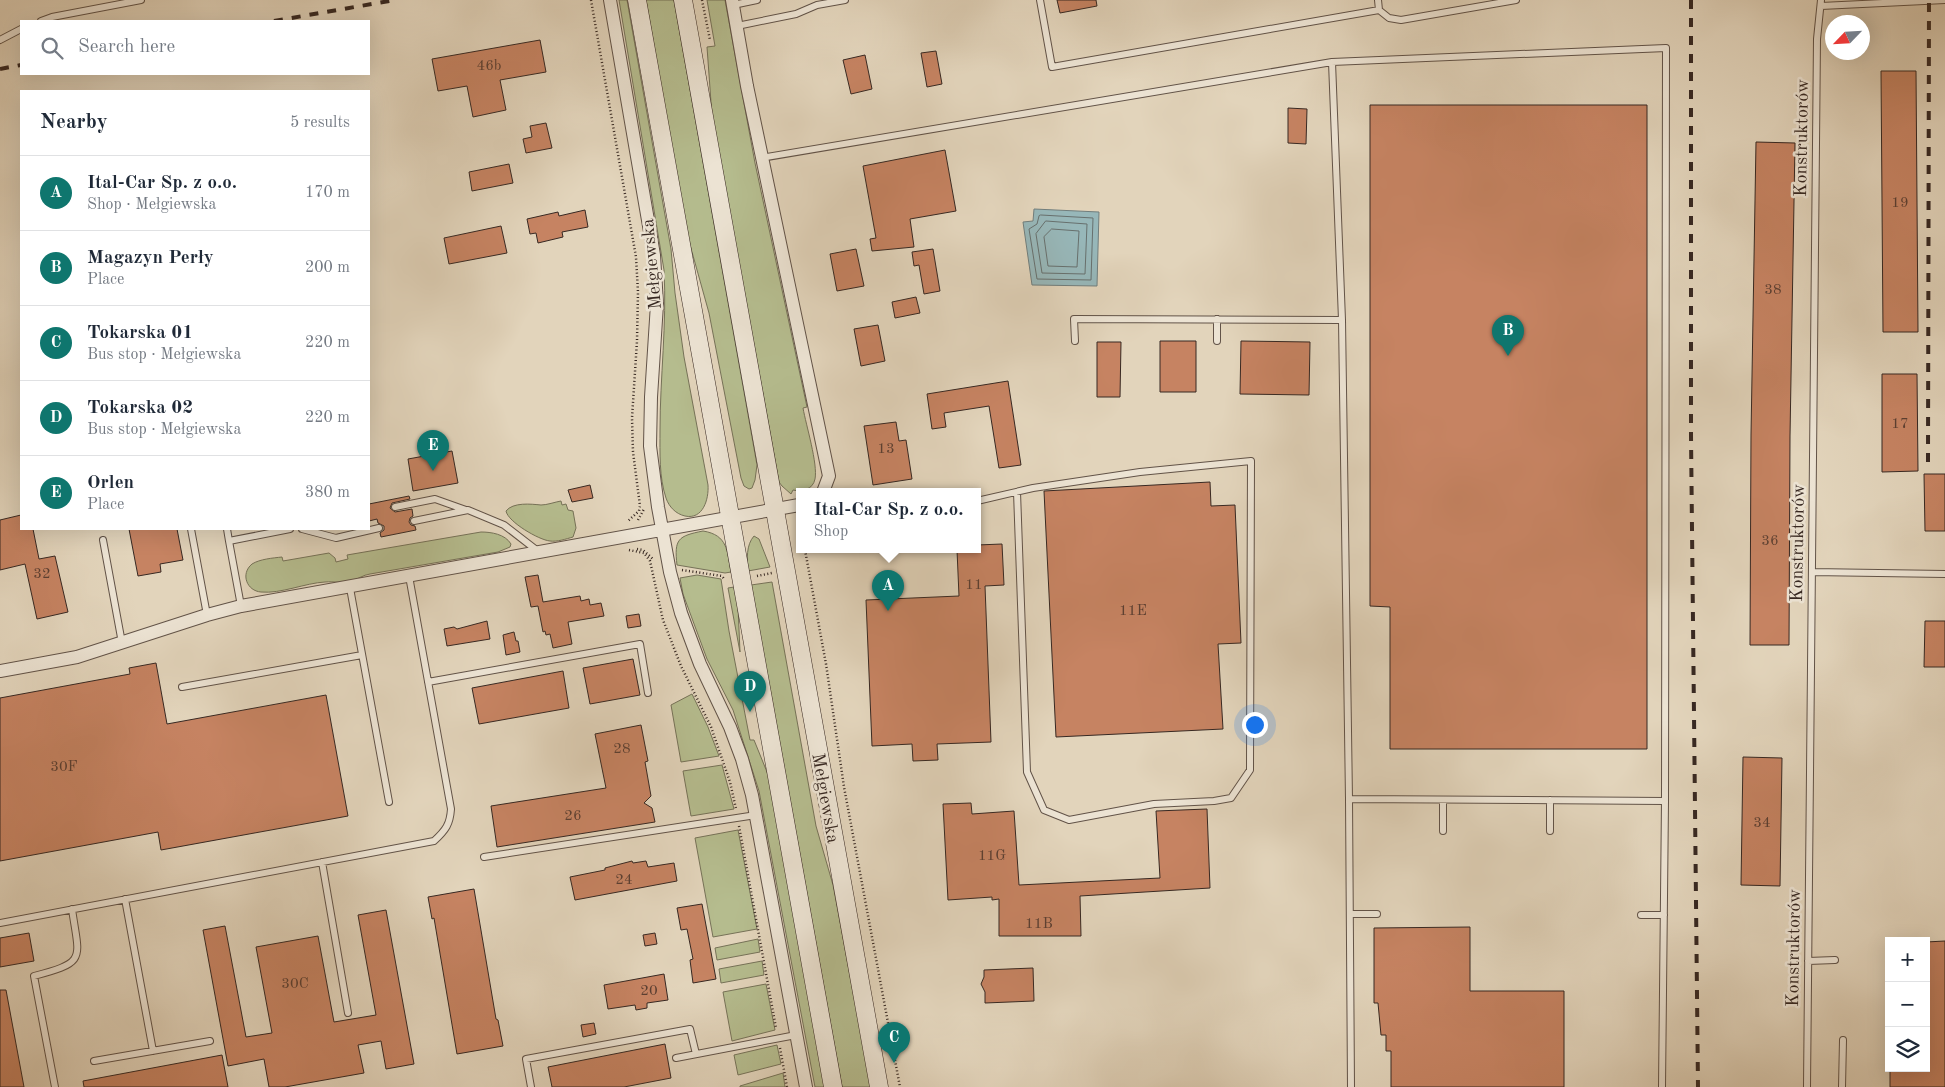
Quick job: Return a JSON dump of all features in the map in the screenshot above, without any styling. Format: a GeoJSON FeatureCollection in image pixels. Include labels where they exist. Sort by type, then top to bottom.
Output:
{"type":"FeatureCollection","features":[{"type":"Feature","properties":{"kind":"main road","name":"Mełgiewska"},"geometry":{"type":"LineString","coordinates":[[637,0],[832,1087]]}},
{"type":"Feature","properties":{"kind":"main road","name":"Mełgiewska"},"geometry":{"type":"LineString","coordinates":[[683,0],[841,885],[879,1087]]}},
{"type":"Feature","properties":{"kind":"street","name":"Mełgiewska"},"geometry":{"type":"LineString","coordinates":[[610,0],[654,255],[657,304],[650,446],[662,530],[670,572],[681,612],[700,664],[735,741],[747,777],[756,815],[806,1087]]}},
{"type":"Feature","properties":{"kind":"street"},"geometry":{"type":"LineString","coordinates":[[733,2],[761,158],[829,476],[824,488]]}},
{"type":"Feature","properties":{"kind":"street"},"geometry":{"type":"LineString","coordinates":[[0,671],[76,657],[241,606],[350,588],[796,506]]}},
{"type":"Feature","properties":{"kind":"lane"},"geometry":{"type":"LineString","coordinates":[[44,20],[142,0]]}},
{"type":"Feature","properties":{"kind":"lane"},"geometry":{"type":"LineString","coordinates":[[733,2],[757,0]]}},
{"type":"Feature","properties":{"kind":"lane"},"geometry":{"type":"LineString","coordinates":[[737,26],[796,14],[817,2],[845,0]]}},
{"type":"Feature","properties":{"kind":"lane"},"geometry":{"type":"LineString","coordinates":[[1040,0],[1052,67],[1379,10]]}},
{"type":"Feature","properties":{"kind":"lane"},"geometry":{"type":"LineString","coordinates":[[1378,0],[1379,10],[1389,18],[1401,20],[1516,0]]}},
{"type":"Feature","properties":{"kind":"lane"},"geometry":{"type":"LineString","coordinates":[[1821,3],[1945,0]]}},
{"type":"Feature","properties":{"kind":"lane","name":"Konstruktorów"},"geometry":{"type":"LineString","coordinates":[[1806,1087],[1817,39],[1821,3]]}},
{"type":"Feature","properties":{"kind":"lane"},"geometry":{"type":"LineString","coordinates":[[0,40],[20,30]]}},
{"type":"Feature","properties":{"kind":"lane"},"geometry":{"type":"LineString","coordinates":[[761,158],[1332,62],[1666,48],[1665,801],[1662,1087]]}},
{"type":"Feature","properties":{"kind":"lane"},"geometry":{"type":"LineString","coordinates":[[1332,62],[1342,320],[1351,1087]]}},
{"type":"Feature","properties":{"kind":"lane"},"geometry":{"type":"LineString","coordinates":[[1075,342],[1074,319],[1342,320]]}},
{"type":"Feature","properties":{"kind":"lane"},"geometry":{"type":"LineString","coordinates":[[1217,319],[1218,341]]}},
{"type":"Feature","properties":{"kind":"lane"},"geometry":{"type":"LineString","coordinates":[[981,500],[1017,492],[1140,472],[1251,461],[1250,770],[1231,798],[1214,802],[1154,804],[1069,820],[1044,810],[1027,772],[1017,492]]}},
{"type":"Feature","properties":{"kind":"lane"},"geometry":{"type":"LineString","coordinates":[[395,507],[435,499],[504,525],[540,553]]}},
{"type":"Feature","properties":{"kind":"lane"},"geometry":{"type":"LineString","coordinates":[[414,521],[468,510]]}},
{"type":"Feature","properties":{"kind":"lane"},"geometry":{"type":"LineString","coordinates":[[306,530],[336,538],[379,528]]}},
{"type":"Feature","properties":{"kind":"lane"},"geometry":{"type":"LineString","coordinates":[[191,530],[207,615]]}},
{"type":"Feature","properties":{"kind":"lane"},"geometry":{"type":"LineString","coordinates":[[227,530],[241,606]]}},
{"type":"Feature","properties":{"kind":"lane"},"geometry":{"type":"LineString","coordinates":[[229,541],[285,530]]}},
{"type":"Feature","properties":{"kind":"lane"},"geometry":{"type":"LineString","coordinates":[[103,540],[122,643]]}},
{"type":"Feature","properties":{"kind":"lane"},"geometry":{"type":"LineString","coordinates":[[1812,572],[1945,574]]}},
{"type":"Feature","properties":{"kind":"lane"},"geometry":{"type":"LineString","coordinates":[[0,922],[434,840],[446,830],[450,820],[451,809],[409,576]]}},
{"type":"Feature","properties":{"kind":"lane"},"geometry":{"type":"LineString","coordinates":[[350,588],[389,802]]}},
{"type":"Feature","properties":{"kind":"lane"},"geometry":{"type":"LineString","coordinates":[[428,682],[640,644],[648,693]]}},
{"type":"Feature","properties":{"kind":"lane"},"geometry":{"type":"LineString","coordinates":[[182,687],[362,655]]}},
{"type":"Feature","properties":{"kind":"lane"},"geometry":{"type":"LineString","coordinates":[[1349,799],[1665,801]]}},
{"type":"Feature","properties":{"kind":"lane"},"geometry":{"type":"LineString","coordinates":[[1442,831],[1443,800]]}},
{"type":"Feature","properties":{"kind":"lane"},"geometry":{"type":"LineString","coordinates":[[1550,800],[1550,831]]}},
{"type":"Feature","properties":{"kind":"lane"},"geometry":{"type":"LineString","coordinates":[[484,857],[756,815]]}},
{"type":"Feature","properties":{"kind":"lane"},"geometry":{"type":"LineString","coordinates":[[322,862],[348,1013]]}},
{"type":"Feature","properties":{"kind":"lane"},"geometry":{"type":"LineString","coordinates":[[125,899],[154,1051]]}},
{"type":"Feature","properties":{"kind":"lane"},"geometry":{"type":"LineString","coordinates":[[54,1087],[34,976],[64,969],[74,962],[78,952],[72,909]]}},
{"type":"Feature","properties":{"kind":"lane"},"geometry":{"type":"LineString","coordinates":[[1350,914],[1377,914]]}},
{"type":"Feature","properties":{"kind":"lane"},"geometry":{"type":"LineString","coordinates":[[1641,915],[1664,915]]}},
{"type":"Feature","properties":{"kind":"lane"},"geometry":{"type":"LineString","coordinates":[[1808,961],[1835,960]]}},
{"type":"Feature","properties":{"kind":"lane"},"geometry":{"type":"LineString","coordinates":[[531,1087],[526,1059],[690,1029],[696,1054]]}},
{"type":"Feature","properties":{"kind":"lane"},"geometry":{"type":"LineString","coordinates":[[676,1058],[796,1036]]}},
{"type":"Feature","properties":{"kind":"lane"},"geometry":{"type":"LineString","coordinates":[[1842,1087],[1843,1040]]}},
{"type":"Feature","properties":{"kind":"lane"},"geometry":{"type":"LineString","coordinates":[[94,1061],[210,1041]]}},
{"type":"Feature","properties":{"kind":"path"},"geometry":{"type":"LineString","coordinates":[[702,0],[710,40]]}},
{"type":"Feature","properties":{"kind":"path"},"geometry":{"type":"LineString","coordinates":[[806,553],[826,664],[844,787],[900,1087]]}},
{"type":"Feature","properties":{"kind":"green space"},"geometry":{"type":"Polygon","coordinates":[[[619,0],[627,0],[671,249],[684,357],[708,485],[704,507],[696,515],[691,516],[682,515],[671,507],[667,501],[662,482],[660,430],[665,310],[664,270],[619,0]]]}},
{"type":"Feature","properties":{"kind":"green space"},"geometry":{"type":"Polygon","coordinates":[[[646,0],[674,0],[757,465],[755,480],[752,488],[749,489],[744,486],[741,478],[709,313],[687,234],[646,0]]]}},
{"type":"Feature","properties":{"kind":"green space"},"geometry":{"type":"Polygon","coordinates":[[[707,0],[725,0],[755,163],[807,407],[803,408],[813,454],[815,479],[809,488],[796,488],[796,490],[793,490],[791,494],[779,482],[712,116],[707,47],[715,46],[707,0]]]}},
{"type":"Feature","properties":{"kind":"green space"},"geometry":{"type":"Polygon","coordinates":[[[561,501],[562,505],[566,504],[568,510],[573,511],[576,528],[573,537],[559,541],[545,540],[532,534],[512,520],[506,511],[518,505],[543,505],[561,501]]]}},
{"type":"Feature","properties":{"kind":"green space"},"geometry":{"type":"Polygon","coordinates":[[[703,531],[711,533],[722,540],[727,551],[731,572],[725,573],[677,565],[676,549],[680,540],[688,535],[703,531]]]}},
{"type":"Feature","properties":{"kind":"green space"},"geometry":{"type":"Polygon","coordinates":[[[481,532],[502,536],[511,544],[510,547],[498,552],[367,575],[349,582],[317,583],[269,592],[252,589],[246,577],[246,572],[252,564],[267,559],[282,557],[283,561],[329,553],[335,558],[336,562],[348,559],[347,555],[481,532]]]}},
{"type":"Feature","properties":{"kind":"green space"},"geometry":{"type":"Polygon","coordinates":[[[754,536],[759,539],[770,567],[748,571],[748,548],[754,536]]]}},
{"type":"Feature","properties":{"kind":"green space"},"geometry":{"type":"Polygon","coordinates":[[[697,575],[721,579],[750,740],[754,740],[769,777],[825,1087],[815,1087],[759,791],[733,710],[707,659],[683,594],[680,578],[697,575]]]}},
{"type":"Feature","properties":{"kind":"green space"},"geometry":{"type":"Polygon","coordinates":[[[772,582],[816,826],[833,885],[871,1087],[842,1087],[751,585],[772,582]]]}},
{"type":"Feature","properties":{"kind":"green space"},"geometry":{"type":"Polygon","coordinates":[[[734,587],[738,607],[740,652],[728,588],[734,587]]]}},
{"type":"Feature","properties":{"kind":"green space"},"geometry":{"type":"Polygon","coordinates":[[[692,694],[719,756],[681,762],[671,705],[692,694]]]}},
{"type":"Feature","properties":{"kind":"green space"},"geometry":{"type":"Polygon","coordinates":[[[722,765],[734,809],[691,816],[683,771],[722,765]]]}},
{"type":"Feature","properties":{"kind":"green space"},"geometry":{"type":"Polygon","coordinates":[[[738,830],[757,929],[713,937],[695,838],[738,830]]]}},
{"type":"Feature","properties":{"kind":"green space"},"geometry":{"type":"Polygon","coordinates":[[[758,939],[760,952],[717,960],[715,948],[758,939]]]}},
{"type":"Feature","properties":{"kind":"green space"},"geometry":{"type":"Polygon","coordinates":[[[762,961],[764,975],[721,983],[719,969],[762,961]]]}},
{"type":"Feature","properties":{"kind":"green space"},"geometry":{"type":"Polygon","coordinates":[[[766,984],[775,1030],[732,1041],[723,992],[766,984]]]}},
{"type":"Feature","properties":{"kind":"green space"},"geometry":{"type":"Polygon","coordinates":[[[777,1045],[781,1064],[738,1075],[734,1055],[777,1045]]]}},
{"type":"Feature","properties":{"kind":"green space"},"geometry":{"type":"Polygon","coordinates":[[[783,1073],[785,1087],[740,1087],[740,1086],[783,1073]]]}},
{"type":"Feature","properties":{"kind":"water"},"geometry":{"type":"Polygon","coordinates":[[[1034,209],[1099,212],[1097,286],[1032,285],[1023,222],[1033,221],[1034,209]]]}},
{"type":"Feature","properties":{"kind":"building"},"geometry":{"type":"Polygon","coordinates":[[[1057,0],[1096,0],[1097,6],[1060,13],[1057,0]]]}},
{"type":"Feature","properties":{"kind":"building"},"geometry":{"type":"Polygon","coordinates":[[[540,40],[546,72],[500,80],[506,110],[473,117],[467,86],[438,91],[432,59],[540,40]]]}},
{"type":"Feature","properties":{"kind":"building"},"geometry":{"type":"Polygon","coordinates":[[[936,51],[942,84],[927,87],[921,53],[936,51]]]}},
{"type":"Feature","properties":{"kind":"building"},"geometry":{"type":"Polygon","coordinates":[[[865,55],[872,89],[851,94],[843,60],[865,55]]]}},
{"type":"Feature","properties":{"kind":"building"},"geometry":{"type":"Polygon","coordinates":[[[1881,71],[1916,71],[1918,332],[1883,332],[1881,71]]]}},
{"type":"Feature","properties":{"kind":"building"},"geometry":{"type":"Polygon","coordinates":[[[1370,105],[1647,105],[1647,749],[1390,749],[1390,607],[1370,606],[1370,105]]]}},
{"type":"Feature","properties":{"kind":"building"},"geometry":{"type":"Polygon","coordinates":[[[1288,108],[1307,109],[1306,144],[1288,143],[1288,108]]]}},
{"type":"Feature","properties":{"kind":"building"},"geometry":{"type":"Polygon","coordinates":[[[546,123],[552,148],[526,153],[523,139],[532,137],[530,126],[546,123]]]}},
{"type":"Feature","properties":{"kind":"building"},"geometry":{"type":"Polygon","coordinates":[[[1756,142],[1795,143],[1789,645],[1750,645],[1751,435],[1756,142]]]}},
{"type":"Feature","properties":{"kind":"building"},"geometry":{"type":"Polygon","coordinates":[[[945,150],[956,211],[910,219],[914,247],[872,251],[870,239],[876,238],[863,166],[945,150]]]}},
{"type":"Feature","properties":{"kind":"building"},"geometry":{"type":"Polygon","coordinates":[[[509,164],[513,183],[472,191],[469,172],[509,164]]]}},
{"type":"Feature","properties":{"kind":"building"},"geometry":{"type":"Polygon","coordinates":[[[585,210],[588,227],[562,232],[563,237],[538,243],[536,233],[530,234],[527,219],[558,212],[559,216],[585,210]]]}},
{"type":"Feature","properties":{"kind":"building"},"geometry":{"type":"Polygon","coordinates":[[[501,226],[507,253],[449,264],[444,238],[501,226]]]}},
{"type":"Feature","properties":{"kind":"building"},"geometry":{"type":"Polygon","coordinates":[[[856,249],[864,286],[837,291],[830,254],[856,249]]]}},
{"type":"Feature","properties":{"kind":"building"},"geometry":{"type":"Polygon","coordinates":[[[933,249],[940,291],[924,294],[919,265],[914,266],[912,252],[933,249]]]}},
{"type":"Feature","properties":{"kind":"building"},"geometry":{"type":"Polygon","coordinates":[[[916,297],[920,313],[895,318],[892,302],[916,297]]]}},
{"type":"Feature","properties":{"kind":"building"},"geometry":{"type":"Polygon","coordinates":[[[878,325],[885,361],[861,366],[854,329],[878,325]]]}},
{"type":"Feature","properties":{"kind":"building"},"geometry":{"type":"Polygon","coordinates":[[[1160,341],[1196,341],[1196,392],[1160,392],[1160,341]]]}},
{"type":"Feature","properties":{"kind":"building"},"geometry":{"type":"Polygon","coordinates":[[[1241,341],[1310,342],[1309,395],[1240,394],[1241,341]]]}},
{"type":"Feature","properties":{"kind":"building"},"geometry":{"type":"Polygon","coordinates":[[[1097,342],[1121,342],[1120,397],[1097,397],[1097,342]]]}},
{"type":"Feature","properties":{"kind":"building"},"geometry":{"type":"Polygon","coordinates":[[[1882,374],[1917,374],[1918,471],[1882,472],[1882,374]]]}},
{"type":"Feature","properties":{"kind":"building"},"geometry":{"type":"Polygon","coordinates":[[[1008,381],[1021,465],[999,468],[989,406],[944,413],[946,427],[932,429],[927,394],[1008,381]]]}},
{"type":"Feature","properties":{"kind":"building"},"geometry":{"type":"Polygon","coordinates":[[[896,422],[899,441],[906,440],[912,479],[873,485],[864,426],[896,422]]]}},
{"type":"Feature","properties":{"kind":"building"},"geometry":{"type":"Polygon","coordinates":[[[452,451],[458,483],[413,491],[408,459],[452,451]]]}},
{"type":"Feature","properties":{"kind":"building"},"geometry":{"type":"Polygon","coordinates":[[[1924,474],[1945,474],[1945,531],[1925,531],[1924,474]]]}},
{"type":"Feature","properties":{"kind":"building"},"geometry":{"type":"Polygon","coordinates":[[[1210,482],[1211,506],[1235,505],[1241,643],[1218,644],[1223,729],[1056,737],[1044,491],[1210,482]]]}},
{"type":"Feature","properties":{"kind":"building"},"geometry":{"type":"Polygon","coordinates":[[[590,485],[593,498],[572,502],[568,490],[590,485]]]}},
{"type":"Feature","properties":{"kind":"building"},"geometry":{"type":"Polygon","coordinates":[[[409,496],[410,499],[392,503],[390,508],[395,512],[412,509],[413,516],[409,522],[415,526],[416,530],[381,537],[380,533],[384,530],[384,526],[378,523],[377,519],[370,521],[370,504],[409,496]]]}},
{"type":"Feature","properties":{"kind":"building"},"geometry":{"type":"Polygon","coordinates":[[[20,515],[20,530],[33,530],[39,559],[55,556],[68,612],[37,619],[25,564],[0,570],[0,520],[20,515]]]}},
{"type":"Feature","properties":{"kind":"building"},"geometry":{"type":"Polygon","coordinates":[[[129,530],[177,530],[183,560],[160,564],[161,572],[138,576],[129,530]]]}},
{"type":"Feature","properties":{"kind":"building"},"geometry":{"type":"Polygon","coordinates":[[[1002,544],[1004,585],[985,586],[991,742],[937,744],[938,760],[913,761],[912,744],[872,746],[866,600],[959,596],[957,553],[981,553],[981,545],[1002,544]]]}},
{"type":"Feature","properties":{"kind":"building"},"geometry":{"type":"Polygon","coordinates":[[[538,575],[543,602],[580,596],[581,601],[589,599],[590,605],[601,603],[604,616],[568,622],[572,644],[553,648],[550,634],[546,635],[545,631],[543,632],[538,606],[531,607],[525,577],[538,575]]]}},
{"type":"Feature","properties":{"kind":"building"},"geometry":{"type":"Polygon","coordinates":[[[639,614],[641,626],[628,628],[626,616],[639,614]]]}},
{"type":"Feature","properties":{"kind":"building"},"geometry":{"type":"Polygon","coordinates":[[[487,621],[490,639],[447,646],[444,629],[454,627],[457,629],[487,621]]]}},
{"type":"Feature","properties":{"kind":"building"},"geometry":{"type":"Polygon","coordinates":[[[1925,621],[1945,621],[1945,667],[1924,667],[1925,621]]]}},
{"type":"Feature","properties":{"kind":"building"},"geometry":{"type":"Polygon","coordinates":[[[514,632],[520,652],[506,655],[503,635],[514,632]]]}},
{"type":"Feature","properties":{"kind":"building"},"geometry":{"type":"Polygon","coordinates":[[[633,659],[640,695],[590,704],[583,668],[633,659]]]}},
{"type":"Feature","properties":{"kind":"building"},"geometry":{"type":"Polygon","coordinates":[[[156,663],[167,724],[326,695],[348,816],[161,850],[158,832],[0,861],[0,698],[130,674],[129,668],[156,663]]]}},
{"type":"Feature","properties":{"kind":"building"},"geometry":{"type":"Polygon","coordinates":[[[563,671],[569,708],[479,724],[472,688],[563,671]]]}},
{"type":"Feature","properties":{"kind":"building"},"geometry":{"type":"Polygon","coordinates":[[[641,725],[648,761],[645,762],[651,796],[644,803],[652,808],[655,822],[497,847],[491,806],[606,788],[595,734],[641,725]]]}},
{"type":"Feature","properties":{"kind":"building"},"geometry":{"type":"Polygon","coordinates":[[[1743,757],[1782,758],[1780,886],[1741,885],[1743,757]]]}},
{"type":"Feature","properties":{"kind":"building"},"geometry":{"type":"Polygon","coordinates":[[[971,803],[972,814],[1014,811],[1019,885],[1160,878],[1156,811],[1207,809],[1210,888],[1080,896],[1081,936],[999,936],[999,899],[992,900],[992,897],[948,900],[943,804],[971,803]]]}},
{"type":"Feature","properties":{"kind":"building"},"geometry":{"type":"Polygon","coordinates":[[[632,861],[633,863],[646,861],[648,867],[674,863],[677,881],[575,900],[570,877],[605,870],[605,868],[632,861]]]}},
{"type":"Feature","properties":{"kind":"building"},"geometry":{"type":"Polygon","coordinates":[[[474,889],[496,1019],[498,1020],[503,1046],[457,1054],[434,918],[432,919],[428,897],[474,889]]]}},
{"type":"Feature","properties":{"kind":"building"},"geometry":{"type":"Polygon","coordinates":[[[702,904],[716,979],[693,983],[690,960],[693,959],[687,929],[681,930],[677,908],[702,904]]]}},
{"type":"Feature","properties":{"kind":"building"},"geometry":{"type":"Polygon","coordinates":[[[386,910],[414,1064],[386,1069],[381,1041],[358,1045],[364,1073],[285,1087],[269,1087],[264,1059],[228,1066],[203,930],[225,926],[246,1037],[272,1033],[256,947],[318,936],[334,1022],[376,1015],[358,915],[386,910]]]}},
{"type":"Feature","properties":{"kind":"building"},"geometry":{"type":"Polygon","coordinates":[[[1470,927],[1470,991],[1564,991],[1564,1087],[1391,1087],[1391,1051],[1386,1051],[1386,1035],[1381,1035],[1378,1003],[1374,1003],[1374,928],[1470,927]]]}},
{"type":"Feature","properties":{"kind":"building"},"geometry":{"type":"Polygon","coordinates":[[[29,933],[34,961],[0,967],[0,938],[29,933]]]}},
{"type":"Feature","properties":{"kind":"building"},"geometry":{"type":"Polygon","coordinates":[[[655,933],[657,944],[645,946],[643,935],[655,933]]]}},
{"type":"Feature","properties":{"kind":"building"},"geometry":{"type":"Polygon","coordinates":[[[1945,941],[1945,1087],[1890,1087],[1890,1072],[1930,1072],[1930,942],[1945,941]]]}},
{"type":"Feature","properties":{"kind":"building"},"geometry":{"type":"Polygon","coordinates":[[[1033,968],[1034,1001],[985,1003],[985,992],[981,984],[984,970],[1033,968]]]}},
{"type":"Feature","properties":{"kind":"building"},"geometry":{"type":"Polygon","coordinates":[[[664,974],[668,1000],[647,1003],[647,1008],[636,1010],[635,1005],[608,1009],[604,985],[664,974]]]}},
{"type":"Feature","properties":{"kind":"building"},"geometry":{"type":"Polygon","coordinates":[[[0,990],[6,990],[24,1087],[0,1087],[0,990]]]}},
{"type":"Feature","properties":{"kind":"building"},"geometry":{"type":"Polygon","coordinates":[[[594,1023],[596,1034],[583,1037],[581,1025],[594,1023]]]}},
{"type":"Feature","properties":{"kind":"building"},"geometry":{"type":"Polygon","coordinates":[[[665,1044],[671,1078],[624,1087],[552,1087],[548,1067],[665,1044]]]}},
{"type":"Feature","properties":{"kind":"building"},"geometry":{"type":"Polygon","coordinates":[[[222,1055],[228,1087],[84,1087],[83,1081],[222,1055]]]}},
{"type":"Feature","properties":{"kind":"railway"},"geometry":{"type":"LineString","coordinates":[[280,20],[395,0]]}},
{"type":"Feature","properties":{"kind":"railway"},"geometry":{"type":"LineString","coordinates":[[1691,0],[1691,436],[1698,1087]]}},
{"type":"Feature","properties":{"kind":"railway"},"geometry":{"type":"LineString","coordinates":[[1928,462],[1929,0]]}},
{"type":"Feature","properties":{"kind":"railway"},"geometry":{"type":"LineString","coordinates":[[0,69],[20,65]]}},
{"type":"Feature","properties":{"kind":"place","name":"Magazyn Perły"},"geometry":{"type":"Point","coordinates":[1508,356]}},
{"type":"Feature","properties":{"kind":"place","name":"Orlen"},"geometry":{"type":"Point","coordinates":[433,471]}},
{"type":"Feature","properties":{"kind":"place","name":"Ital-Car Sp. z o.o."},"geometry":{"type":"Point","coordinates":[888,611]}},
{"type":"Feature","properties":{"kind":"place","name":"Tokarska 02"},"geometry":{"type":"Point","coordinates":[750,712]}},
{"type":"Feature","properties":{"kind":"place","name":"Tokarska 01"},"geometry":{"type":"Point","coordinates":[894,1063]}}]}
